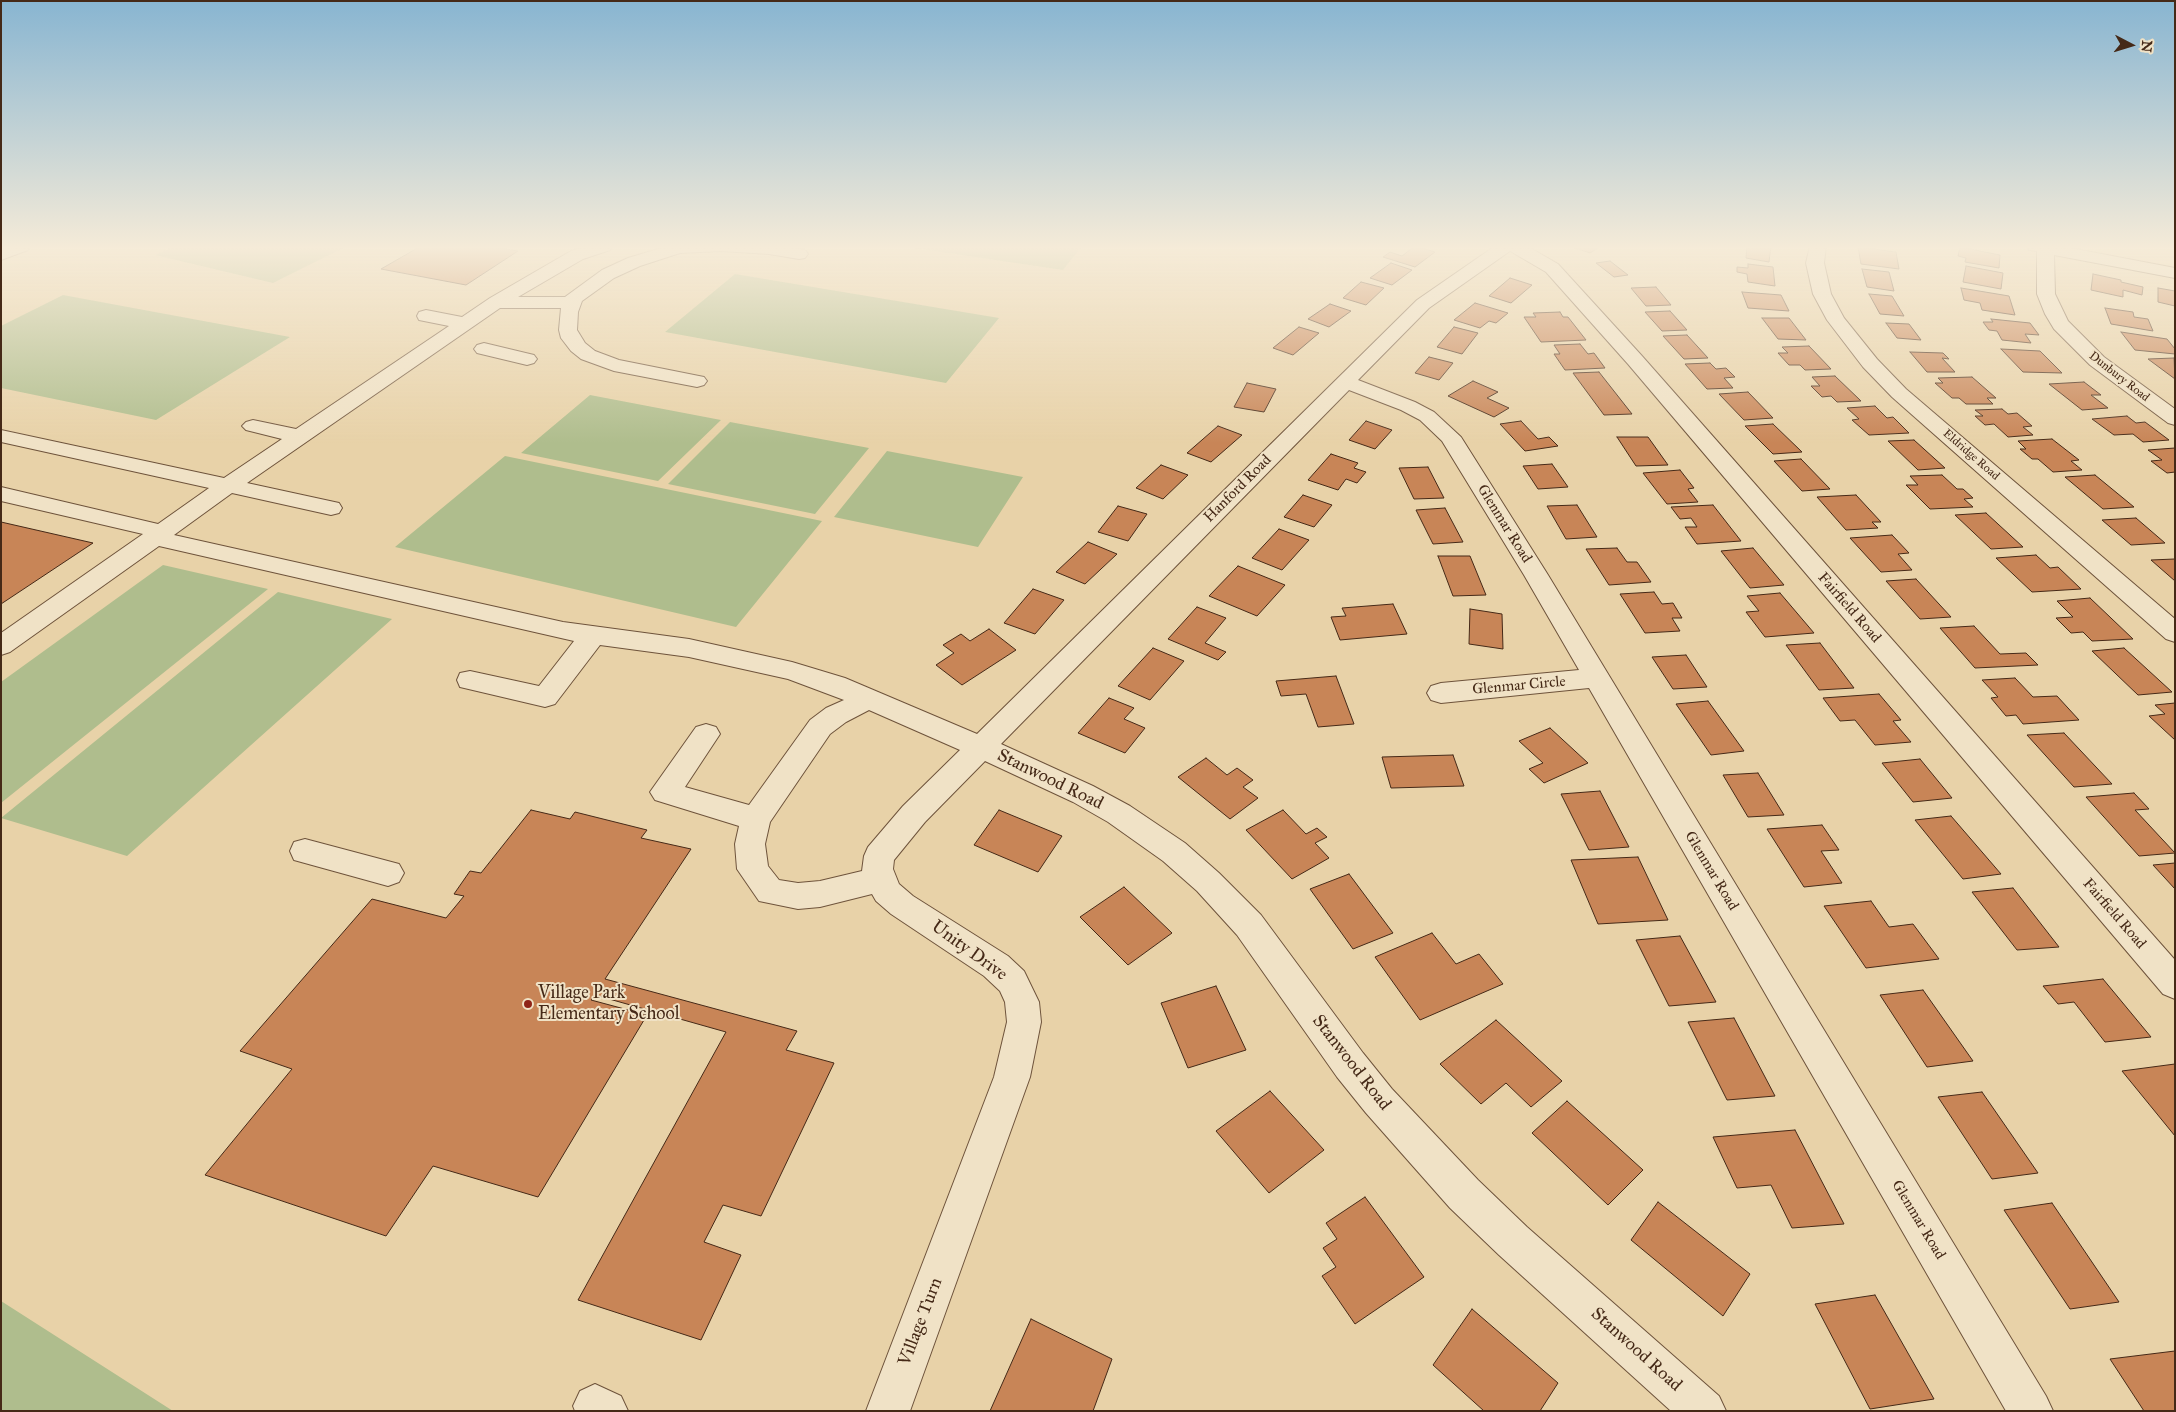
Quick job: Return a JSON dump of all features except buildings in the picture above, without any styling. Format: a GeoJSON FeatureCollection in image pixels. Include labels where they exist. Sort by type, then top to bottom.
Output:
{"type":"FeatureCollection","features":[{"type":"Feature","properties":{"kind":"street"},"geometry":{"type":"LineString","coordinates":[[1,646],[230,484],[482,312]]}},
{"type":"Feature","properties":{"kind":"street"},"geometry":{"type":"LineString","coordinates":[[570,312],[568,322],[571,338],[588,355],[614,365],[697,381]]}},
{"type":"Feature","properties":{"kind":"street","name":"Hanford Road"},"geometry":{"type":"LineString","coordinates":[[981,747],[1416,312]]}},
{"type":"Feature","properties":{"kind":"street","name":"Fairfield Road"},"geometry":{"type":"LineString","coordinates":[[1592,312],[1636,360],[2175,984]]}},
{"type":"Feature","properties":{"kind":"street","name":"Eldridge Road"},"geometry":{"type":"LineString","coordinates":[[1832,312],[1870,364],[1899,393],[2175,633]]}},
{"type":"Feature","properties":{"kind":"street","name":"Dunbury Road"},"geometry":{"type":"LineString","coordinates":[[2053,312],[2061,325],[2097,361],[2175,418]]}},
{"type":"Feature","properties":{"kind":"street"},"geometry":{"type":"LineString","coordinates":[[426,316],[467,323]]}},
{"type":"Feature","properties":{"kind":"street"},"geometry":{"type":"LineString","coordinates":[[484,349],[527,359]]}},
{"type":"Feature","properties":{"kind":"street","name":"Glenmar Road"},"geometry":{"type":"LineString","coordinates":[[1344,382],[1408,406],[1427,416],[1450,437],[1597,678],[2032,1411]]}},
{"type":"Feature","properties":{"kind":"street"},"geometry":{"type":"LineString","coordinates":[[253,426],[300,436]]}},
{"type":"Feature","properties":{"kind":"street"},"geometry":{"type":"LineString","coordinates":[[1,436],[230,484],[331,508]]}},
{"type":"Feature","properties":{"kind":"street","name":"Stanwood Road"},"geometry":{"type":"LineString","coordinates":[[1,494],[160,535],[562,631],[689,648],[753,661],[800,674],[869,699],[981,747],[1083,794],[1119,814],[1174,852],[1208,882],[1249,926],[1350,1065],[1379,1101],[1464,1194],[1513,1241],[1704,1411]]}},
{"type":"Feature","properties":{"kind":"street"},"geometry":{"type":"LineString","coordinates":[[470,680],[545,697],[593,635]]}},
{"type":"Feature","properties":{"kind":"street","name":"Glenmar Circle"},"geometry":{"type":"LineString","coordinates":[[1441,693],[1597,678]]}},
{"type":"Feature","properties":{"kind":"street"},"geometry":{"type":"LineString","coordinates":[[869,699],[836,715],[820,727],[756,819],[750,844],[753,869],[770,892],[798,896],[820,894],[882,879]]}},
{"type":"Feature","properties":{"kind":"street"},"geometry":{"type":"LineString","coordinates":[[706,734],[665,792],[756,819]]}},
{"type":"Feature","properties":{"kind":"street","name":"Unity Drive"},"geometry":{"type":"LineString","coordinates":[[954,1234],[1012,1077],[1024,1022],[1022,1002],[1012,981],[996,966],[902,905],[887,892],[877,869],[879,856],[914,814],[981,747]]}},
{"type":"Feature","properties":{"kind":"street"},"geometry":{"type":"LineString","coordinates":[[305,851],[388,874]]}},
{"type":"Feature","properties":{"kind":"street","name":"Village Turn"},"geometry":{"type":"LineString","coordinates":[[888,1411],[954,1234]]}},
{"type":"Feature","properties":{"kind":"green space"},"geometry":{"type":"Polygon","coordinates":[[[29,312],[154,312],[290,337],[156,420],[1,388],[1,326],[29,312]]]}},
{"type":"Feature","properties":{"kind":"green space"},"geometry":{"type":"Polygon","coordinates":[[[689,312],[962,312],[999,318],[946,383],[665,332],[689,312]]]}},
{"type":"Feature","properties":{"kind":"green space"},"geometry":{"type":"Polygon","coordinates":[[[590,395],[721,420],[658,481],[521,453],[590,395]]]}},
{"type":"Feature","properties":{"kind":"green space"},"geometry":{"type":"Polygon","coordinates":[[[730,422],[869,448],[815,514],[668,484],[730,422]]]}},
{"type":"Feature","properties":{"kind":"green space"},"geometry":{"type":"Polygon","coordinates":[[[887,451],[1023,477],[978,547],[834,517],[887,451]]]}},
{"type":"Feature","properties":{"kind":"green space"},"geometry":{"type":"Polygon","coordinates":[[[505,456],[822,521],[736,627],[395,547],[505,456]]]}},
{"type":"Feature","properties":{"kind":"green space"},"geometry":{"type":"Polygon","coordinates":[[[163,565],[268,589],[1,803],[1,682],[163,565]]]}},
{"type":"Feature","properties":{"kind":"green space"},"geometry":{"type":"Polygon","coordinates":[[[278,592],[392,619],[127,856],[1,818],[278,592]]]}},
{"type":"Feature","properties":{"kind":"green space"},"geometry":{"type":"Polygon","coordinates":[[[1,1301],[173,1411],[1,1411],[1,1301]]]}},
{"type":"Feature","properties":{"kind":"place","name":"Village Park Elementary School"},"geometry":{"type":"Point","coordinates":[528,1004]}}]}
